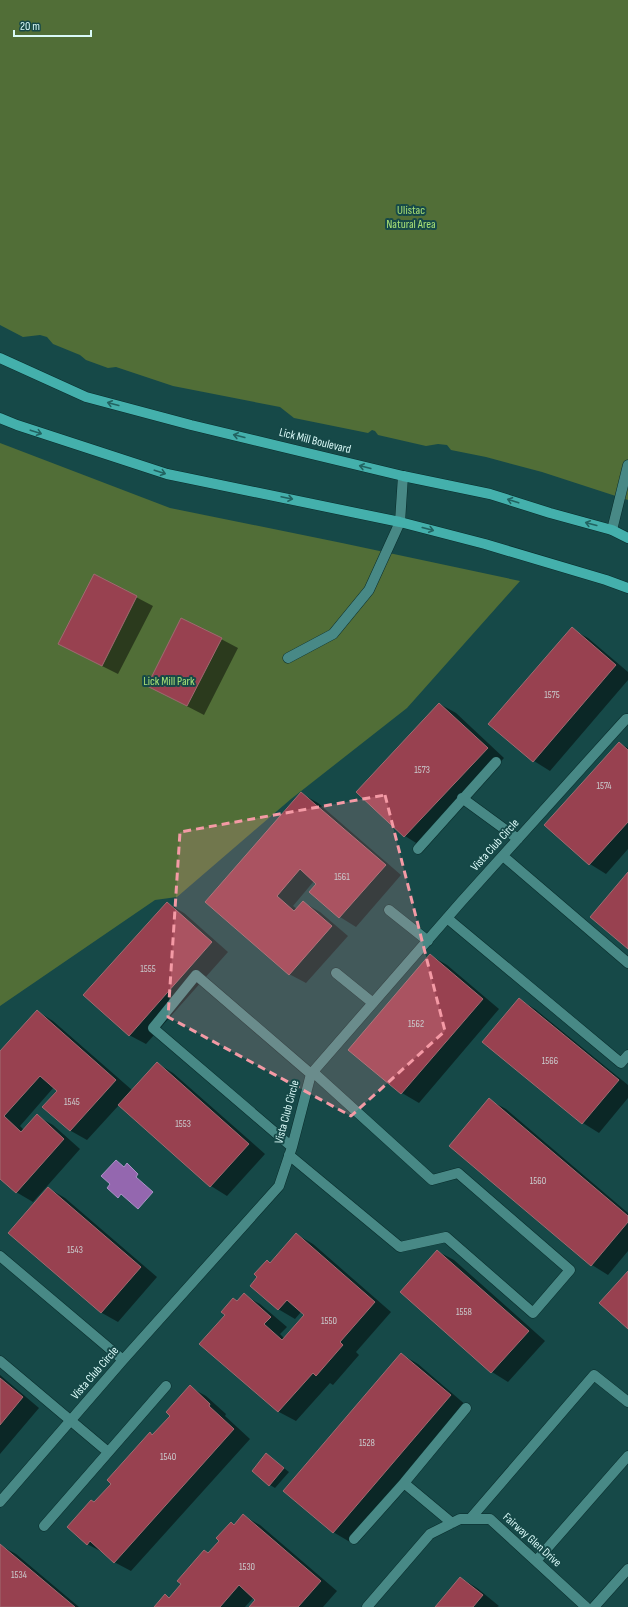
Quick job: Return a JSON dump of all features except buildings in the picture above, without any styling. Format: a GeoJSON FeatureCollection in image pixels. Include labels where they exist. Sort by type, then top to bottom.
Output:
{"type":"FeatureCollection","features":[{"type":"Feature","properties":{"kind":"main road","name":"Lick Mill Boulevard"},"geometry":{"type":"LineString","coordinates":[[0,358],[86,397],[191,425],[403,476],[490,494],[550,513],[612,530],[628,538]]}},
{"type":"Feature","properties":{"kind":"main road"},"geometry":{"type":"LineString","coordinates":[[0,418],[17,426],[167,474],[400,522],[493,546],[628,588]]}},
{"type":"Feature","properties":{"kind":"street"},"geometry":{"type":"LineString","coordinates":[[612,530],[628,465]]}},
{"type":"Feature","properties":{"kind":"street"},"geometry":{"type":"LineString","coordinates":[[288,658],[333,634],[369,590],[400,522],[403,476]]}},
{"type":"Feature","properties":{"kind":"street","name":"Vista Club Circle"},"geometry":{"type":"LineString","coordinates":[[0,1502],[123,1360],[279,1186],[291,1151],[312,1073],[447,918],[626,719],[628,719]]}},
{"type":"Feature","properties":{"kind":"street"},"geometry":{"type":"LineString","coordinates":[[418,849],[462,798],[496,762]]}},
{"type":"Feature","properties":{"kind":"street"},"geometry":{"type":"LineString","coordinates":[[462,798],[518,840]]}},
{"type":"Feature","properties":{"kind":"street"},"geometry":{"type":"LineString","coordinates":[[503,856],[628,963]]}},
{"type":"Feature","properties":{"kind":"street"},"geometry":{"type":"LineString","coordinates":[[389,910],[428,941]]}},
{"type":"Feature","properties":{"kind":"street"},"geometry":{"type":"LineString","coordinates":[[447,918],[621,1063],[628,1055]]}},
{"type":"Feature","properties":{"kind":"street"},"geometry":{"type":"LineString","coordinates":[[336,973],[373,1003]]}},
{"type":"Feature","properties":{"kind":"street"},"geometry":{"type":"LineString","coordinates":[[196,975],[312,1073],[432,1180],[458,1173],[570,1270],[533,1313],[446,1237],[400,1247],[291,1151],[153,1028],[196,975]]}},
{"type":"Feature","properties":{"kind":"street"},"geometry":{"type":"LineString","coordinates":[[0,1256],[123,1360]]}},
{"type":"Feature","properties":{"kind":"street"},"geometry":{"type":"LineString","coordinates":[[0,1361],[108,1452]]}},
{"type":"Feature","properties":{"kind":"street"},"geometry":{"type":"LineString","coordinates":[[470,1519],[594,1374],[628,1402]]}},
{"type":"Feature","properties":{"kind":"street"},"geometry":{"type":"LineString","coordinates":[[44,1526],[166,1386]]}},
{"type":"Feature","properties":{"kind":"street"},"geometry":{"type":"LineString","coordinates":[[354,1539],[404,1483],[466,1408]]}},
{"type":"Feature","properties":{"kind":"street"},"geometry":{"type":"LineString","coordinates":[[536,1561],[628,1456]]}},
{"type":"Feature","properties":{"kind":"street"},"geometry":{"type":"LineString","coordinates":[[404,1483],[452,1523]]}},
{"type":"Feature","properties":{"kind":"street","name":"Fairway Glen Drive"},"geometry":{"type":"LineString","coordinates":[[367,1607],[430,1534],[460,1519],[490,1519],[586,1607]]}},
{"type":"Feature","properties":{"kind":"street"},"geometry":{"type":"LineString","coordinates":[[594,1607],[628,1569]]}},
{"type":"Feature","properties":{"kind":"highlighted area"},"geometry":{"type":"Polygon","coordinates":[[[385,795],[445,1031],[351,1116],[168,1017],[180,832],[385,795]]]}},
{"type":"Feature","properties":{"kind":"green space","name":"Ulistac Natural Area"},"geometry":{"type":"Polygon","coordinates":[[[0,0],[628,0],[628,500],[542,472],[486,457],[451,450],[447,445],[438,444],[426,446],[378,435],[372,430],[368,433],[294,418],[280,407],[173,386],[116,367],[108,368],[86,360],[80,355],[53,344],[47,337],[40,335],[23,337],[0,325],[0,0]]]}},
{"type":"Feature","properties":{"kind":"green space","name":"Lick Mill Park"},"geometry":{"type":"Polygon","coordinates":[[[0,443],[170,508],[520,581],[407,708],[291,799],[177,897],[155,900],[0,1006],[0,443]]]}},
{"type":"Feature","properties":{"kind":"shaded area"},"geometry":{"type":"Polygon","coordinates":[[[116,1160],[124,1167],[127,1163],[138,1174],[136,1177],[153,1192],[138,1209],[121,1194],[118,1198],[107,1188],[110,1184],[101,1176],[116,1160]]]}}]}
